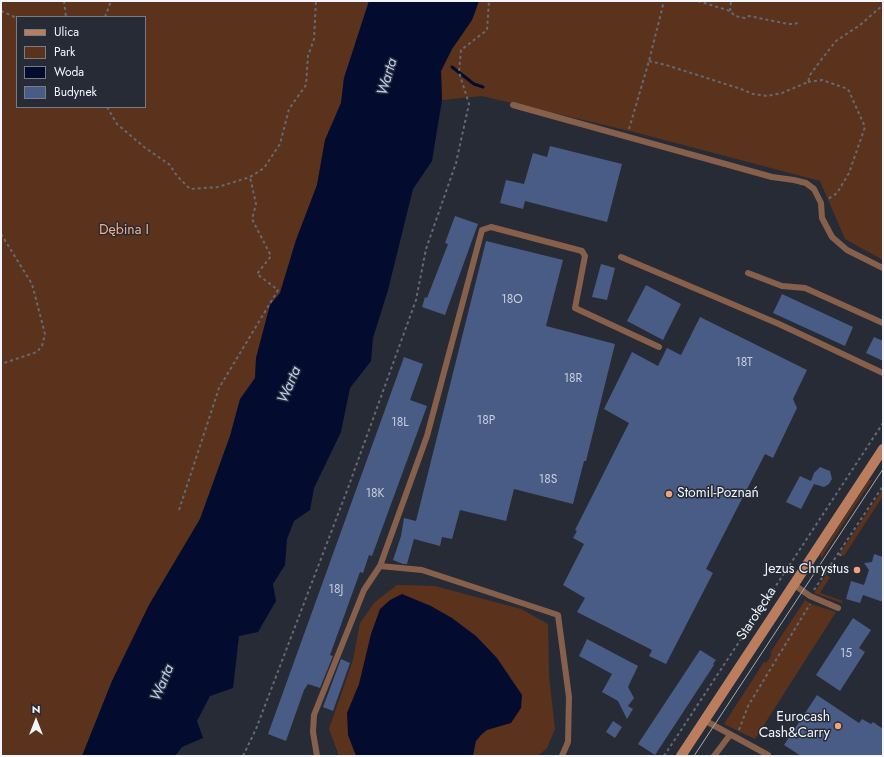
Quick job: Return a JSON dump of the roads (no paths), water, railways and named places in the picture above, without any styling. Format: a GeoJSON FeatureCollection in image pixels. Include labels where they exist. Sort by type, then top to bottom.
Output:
{"type":"FeatureCollection","features":[{"type":"Feature","properties":{"kind":"street","name":"Starołęcka"},"geometry":{"type":"LineString","coordinates":[[681,756],[883,449]]}},
{"type":"Feature","properties":{"kind":"lane"},"geometry":{"type":"LineString","coordinates":[[513,105],[772,177],[794,180],[806,184],[814,189],[821,203],[822,218],[832,237],[847,250],[883,268]]}},
{"type":"Feature","properties":{"kind":"lane"},"geometry":{"type":"LineString","coordinates":[[317,756],[313,732],[314,715],[364,590],[380,566],[427,436],[482,230],[491,227],[582,251],[585,256],[575,308],[659,347]]}},
{"type":"Feature","properties":{"kind":"lane"},"geometry":{"type":"LineString","coordinates":[[621,256],[779,324],[883,373]]}},
{"type":"Feature","properties":{"kind":"lane"},"geometry":{"type":"LineString","coordinates":[[748,273],[782,286],[805,288],[883,323]]}},
{"type":"Feature","properties":{"kind":"lane"},"geometry":{"type":"LineString","coordinates":[[380,566],[422,570],[558,615],[569,697],[568,742],[562,756]]}},
{"type":"Feature","properties":{"kind":"lane"},"geometry":{"type":"LineString","coordinates":[[793,584],[810,596],[838,608]]}},
{"type":"Feature","properties":{"kind":"lane"},"geometry":{"type":"LineString","coordinates":[[704,720],[768,755]]}},
{"type":"Feature","properties":{"kind":"lane"},"geometry":{"type":"LineString","coordinates":[[714,756],[732,736]]}},
{"type":"Feature","properties":{"kind":"water","name":"Warta"},"geometry":{"type":"Polygon","coordinates":[[[369,1],[479,1],[472,20],[452,49],[441,71],[442,100],[432,161],[413,189],[388,290],[373,338],[371,361],[350,388],[341,432],[314,488],[310,510],[294,521],[287,539],[285,565],[273,584],[276,601],[258,632],[239,636],[233,688],[210,696],[197,721],[203,738],[182,747],[175,756],[82,756],[112,681],[149,605],[200,519],[230,436],[240,399],[255,378],[256,358],[270,305],[280,293],[296,240],[317,185],[325,140],[341,103],[344,78],[369,1]]]}},
{"type":"Feature","properties":{"kind":"water"},"geometry":{"type":"Polygon","coordinates":[[[402,594],[431,606],[452,618],[476,636],[497,658],[522,695],[521,708],[511,723],[487,730],[481,735],[476,741],[473,756],[356,756],[348,735],[347,713],[359,684],[371,634],[380,609],[390,600],[402,594]]]}},
{"type":"Feature","properties":{"kind":"waterway"},"geometry":{"type":"LineString","coordinates":[[452,67],[474,84],[483,87]]}},
{"type":"Feature","properties":{"kind":"tram line"},"geometry":{"type":"LineString","coordinates":[[694,756],[883,469]]}},
{"type":"Feature","properties":{"kind":"place","name":"Stomil-Poznań"},"geometry":{"type":"Point","coordinates":[669,494]}},
{"type":"Feature","properties":{"kind":"place","name":"Jezus Chrystus"},"geometry":{"type":"Point","coordinates":[857,570]}},
{"type":"Feature","properties":{"kind":"place","name":"Eurocash Cash&Carry"},"geometry":{"type":"Point","coordinates":[838,726]}},
{"type":"Feature","properties":{"kind":"park label","name":"Dębina I"},"geometry":{"type":"Point","coordinates":[124,231]}}]}
